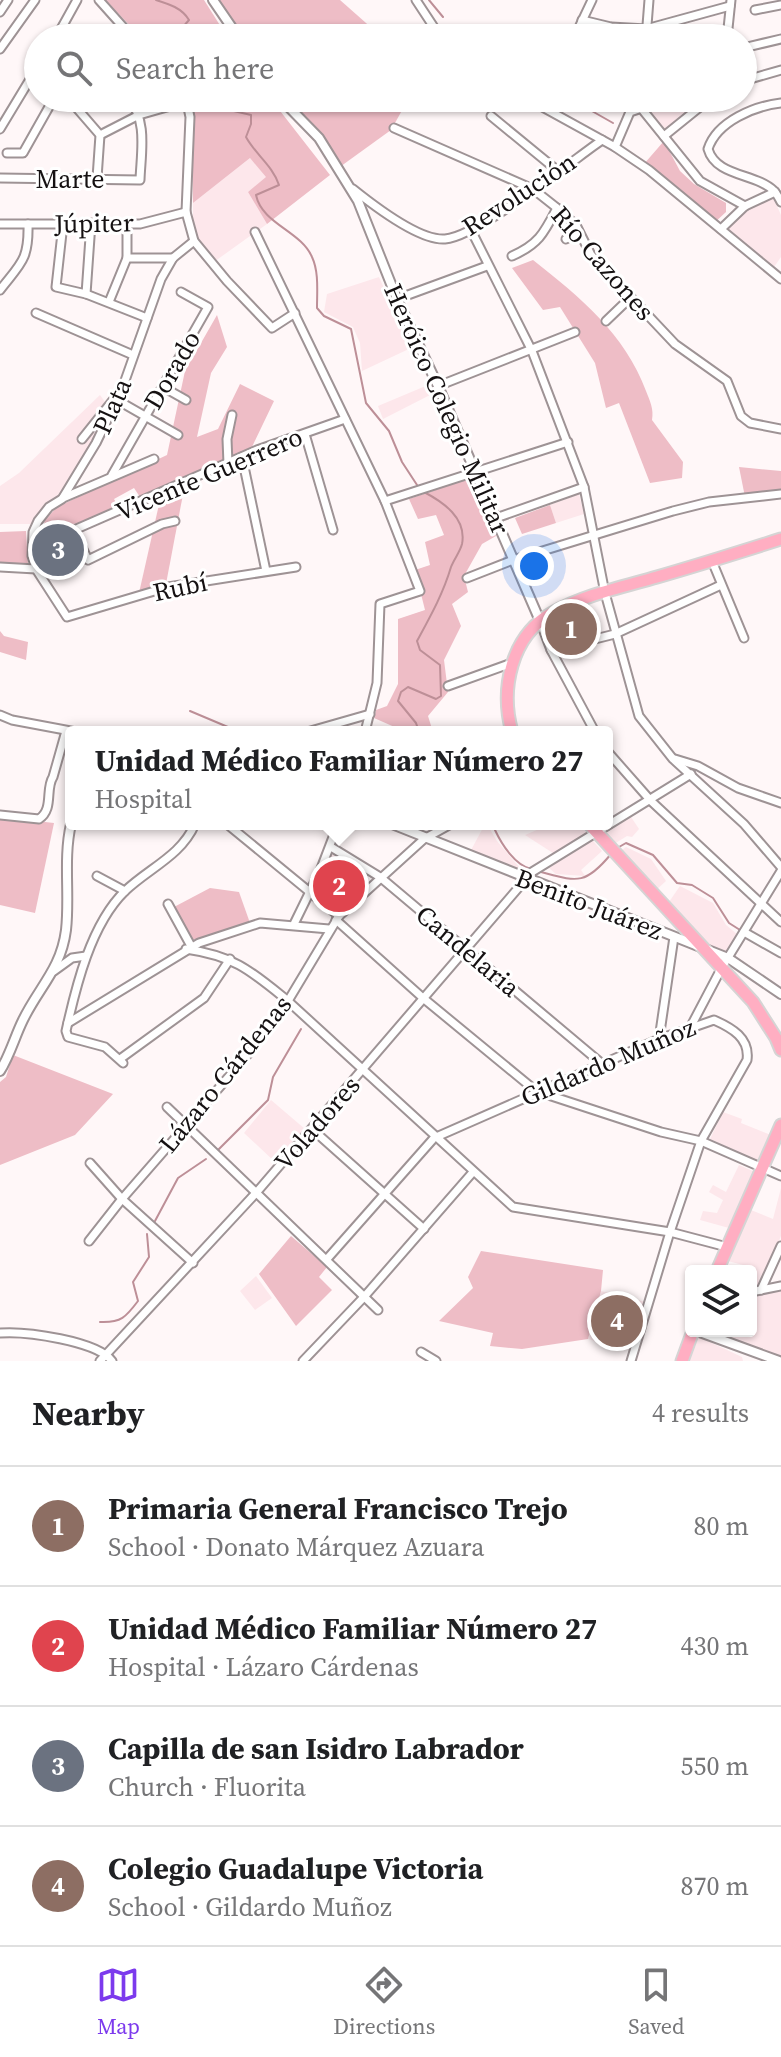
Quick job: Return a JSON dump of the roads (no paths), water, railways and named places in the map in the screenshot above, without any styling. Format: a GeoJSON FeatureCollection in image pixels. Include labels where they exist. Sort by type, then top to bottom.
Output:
{"type":"FeatureCollection","features":[{"type":"Feature","properties":{"kind":"main road"},"geometry":{"type":"LineString","coordinates":[[511,726],[507,695],[512,663],[524,640],[540,621],[563,608],[605,593],[781,539]]}},
{"type":"Feature","properties":{"kind":"main road"},"geometry":{"type":"LineString","coordinates":[[595,830],[753,1002],[781,1050]]}},
{"type":"Feature","properties":{"kind":"main road"},"geometry":{"type":"LineString","coordinates":[[720,1265],[781,1125]]}},
{"type":"Feature","properties":{"kind":"main road"},"geometry":{"type":"LineString","coordinates":[[682,1361],[692,1337]]}},
{"type":"Feature","properties":{"kind":"street"},"geometry":{"type":"LineString","coordinates":[[0,12],[8,0]]}},
{"type":"Feature","properties":{"kind":"street"},"geometry":{"type":"LineString","coordinates":[[0,49],[35,0]]}},
{"type":"Feature","properties":{"kind":"street"},"geometry":{"type":"LineString","coordinates":[[64,24],[77,0]]}},
{"type":"Feature","properties":{"kind":"street"},"geometry":{"type":"LineString","coordinates":[[99,0],[120,24]]}},
{"type":"Feature","properties":{"kind":"street"},"geometry":{"type":"LineString","coordinates":[[213,0],[229,24]]}},
{"type":"Feature","properties":{"kind":"street"},"geometry":{"type":"LineString","coordinates":[[416,0],[432,24]]}},
{"type":"Feature","properties":{"kind":"street"},"geometry":{"type":"LineString","coordinates":[[580,24],[592,0]]}},
{"type":"Feature","properties":{"kind":"street"},"geometry":{"type":"LineString","coordinates":[[647,24],[649,0]]}},
{"type":"Feature","properties":{"kind":"street"},"geometry":{"type":"LineString","coordinates":[[673,24],[730,3],[728,24]]}},
{"type":"Feature","properties":{"kind":"street"},"geometry":{"type":"LineString","coordinates":[[755,10],[781,5]]}},
{"type":"Feature","properties":{"kind":"street"},"geometry":{"type":"LineString","coordinates":[[582,20],[599,24]]}},
{"type":"Feature","properties":{"kind":"street"},"geometry":{"type":"LineString","coordinates":[[757,45],[781,39]]}},
{"type":"Feature","properties":{"kind":"street"},"geometry":{"type":"LineString","coordinates":[[757,77],[781,70]]}},
{"type":"Feature","properties":{"kind":"street"},"geometry":{"type":"LineString","coordinates":[[0,129],[24,89]]}},
{"type":"Feature","properties":{"kind":"street"},"geometry":{"type":"LineString","coordinates":[[757,107],[781,103]]}},
{"type":"Feature","properties":{"kind":"street"},"geometry":{"type":"LineString","coordinates":[[7,153],[23,153],[46,112]]}},
{"type":"Feature","properties":{"kind":"street"},"geometry":{"type":"LineString","coordinates":[[80,112],[100,135],[97,178]]}},
{"type":"Feature","properties":{"kind":"street"},"geometry":{"type":"LineString","coordinates":[[100,135],[149,112]]}},
{"type":"Feature","properties":{"kind":"street"},"geometry":{"type":"LineString","coordinates":[[189,112],[186,212],[194,241],[204,256],[272,328],[295,313]]}},
{"type":"Feature","properties":{"kind":"street","name":"Heróico Colegio Militar"},"geometry":{"type":"LineString","coordinates":[[294,112],[319,138],[351,188],[551,650],[592,726]]}},
{"type":"Feature","properties":{"kind":"street"},"geometry":{"type":"LineString","coordinates":[[551,112],[615,147],[781,279]]}},
{"type":"Feature","properties":{"kind":"street"},"geometry":{"type":"LineString","coordinates":[[615,147],[630,112]]}},
{"type":"Feature","properties":{"kind":"street"},"geometry":{"type":"LineString","coordinates":[[644,112],[700,181],[745,206]]}},
{"type":"Feature","properties":{"kind":"street"},"geometry":{"type":"LineString","coordinates":[[664,136],[694,112]]}},
{"type":"Feature","properties":{"kind":"street"},"geometry":{"type":"LineString","coordinates":[[746,112],[718,132],[708,149],[724,167],[775,192],[781,202]]}},
{"type":"Feature","properties":{"kind":"street","name":"Marte"},"geometry":{"type":"LineString","coordinates":[[0,178],[140,180],[139,115]]}},
{"type":"Feature","properties":{"kind":"street"},"geometry":{"type":"LineString","coordinates":[[491,116],[558,171]]}},
{"type":"Feature","properties":{"kind":"street","name":"Río Cazones"},"geometry":{"type":"LineString","coordinates":[[394,128],[533,189],[576,225],[591,255],[675,344],[727,381],[744,420],[781,429]]}},
{"type":"Feature","properties":{"kind":"street","name":"Revolución"},"geometry":{"type":"LineString","coordinates":[[351,188],[416,231],[444,240],[471,230],[602,140]]}},
{"type":"Feature","properties":{"kind":"street"},"geometry":{"type":"LineString","coordinates":[[721,229],[745,206],[775,192]]}},
{"type":"Feature","properties":{"kind":"street"},"geometry":{"type":"LineString","coordinates":[[512,256],[532,247],[557,208]]}},
{"type":"Feature","properties":{"kind":"street","name":"Júpiter"},"geometry":{"type":"LineString","coordinates":[[0,224],[140,224],[186,212]]}},
{"type":"Feature","properties":{"kind":"street"},"geometry":{"type":"LineString","coordinates":[[86,294],[91,223]]}},
{"type":"Feature","properties":{"kind":"street"},"geometry":{"type":"LineString","coordinates":[[0,290],[26,258],[28,224]]}},
{"type":"Feature","properties":{"kind":"street"},"geometry":{"type":"LineString","coordinates":[[63,224],[56,287],[86,294],[147,318]]}},
{"type":"Feature","properties":{"kind":"street"},"geometry":{"type":"LineString","coordinates":[[109,302],[127,258],[127,224]]}},
{"type":"Feature","properties":{"kind":"street"},"geometry":{"type":"LineString","coordinates":[[471,230],[532,351],[584,487],[605,593],[639,716],[673,759],[744,824],[781,869],[691,1026]]}},
{"type":"Feature","properties":{"kind":"street"},"geometry":{"type":"LineString","coordinates":[[255,232],[385,501],[420,591],[380,604],[377,683],[367,726]]}},
{"type":"Feature","properties":{"kind":"street"},"geometry":{"type":"LineString","coordinates":[[566,239],[579,232]]}},
{"type":"Feature","properties":{"kind":"street","name":"Plata"},"geometry":{"type":"LineString","coordinates":[[36,569],[32,556],[33,532],[38,521],[49,507],[62,499],[96,443],[122,389],[161,279],[173,258],[194,241]]}},
{"type":"Feature","properties":{"kind":"street"},"geometry":{"type":"LineString","coordinates":[[127,258],[173,258]]}},
{"type":"Feature","properties":{"kind":"street"},"geometry":{"type":"LineString","coordinates":[[397,299],[487,266]]}},
{"type":"Feature","properties":{"kind":"street","name":"Dorado"},"geometry":{"type":"LineString","coordinates":[[112,475],[208,307],[181,292]]}},
{"type":"Feature","properties":{"kind":"street"},"geometry":{"type":"LineString","coordinates":[[606,321],[631,297]]}},
{"type":"Feature","properties":{"kind":"street"},"geometry":{"type":"LineString","coordinates":[[36,313],[133,355]]}},
{"type":"Feature","properties":{"kind":"street"},"geometry":{"type":"LineString","coordinates":[[438,386],[575,332]]}},
{"type":"Feature","properties":{"kind":"street"},"geometry":{"type":"LineString","coordinates":[[163,387],[186,400]]}},
{"type":"Feature","properties":{"kind":"street"},"geometry":{"type":"LineString","coordinates":[[82,439],[122,389]]}},
{"type":"Feature","properties":{"kind":"street"},"geometry":{"type":"LineString","coordinates":[[117,400],[178,435]]}},
{"type":"Feature","properties":{"kind":"street"},"geometry":{"type":"LineString","coordinates":[[228,464],[227,439],[232,415]]}},
{"type":"Feature","properties":{"kind":"street","name":"Vicente Guerrero"},"geometry":{"type":"LineString","coordinates":[[175,521],[162,524],[88,560],[74,530],[242,457],[345,419]]}},
{"type":"Feature","properties":{"kind":"street"},"geometry":{"type":"LineString","coordinates":[[305,434],[333,530]]}},
{"type":"Feature","properties":{"kind":"street"},"geometry":{"type":"LineString","coordinates":[[385,501],[568,442]]}},
{"type":"Feature","properties":{"kind":"street"},"geometry":{"type":"LineString","coordinates":[[242,457],[266,571]]}},
{"type":"Feature","properties":{"kind":"street"},"geometry":{"type":"LineString","coordinates":[[62,499],[154,459]]}},
{"type":"Feature","properties":{"kind":"street"},"geometry":{"type":"LineString","coordinates":[[496,518],[584,487]]}},
{"type":"Feature","properties":{"kind":"street"},"geometry":{"type":"LineString","coordinates":[[467,578],[513,560],[709,502],[781,494]]}},
{"type":"Feature","properties":{"kind":"street"},"geometry":{"type":"LineString","coordinates":[[712,561],[744,638]]}},
{"type":"Feature","properties":{"kind":"street"},"geometry":{"type":"LineString","coordinates":[[0,567],[36,569]]}},
{"type":"Feature","properties":{"kind":"street","name":"Rubí"},"geometry":{"type":"LineString","coordinates":[[36,569],[67,617],[168,587],[296,567]]}},
{"type":"Feature","properties":{"kind":"street"},"geometry":{"type":"LineString","coordinates":[[551,650],[615,634],[721,585]]}},
{"type":"Feature","properties":{"kind":"street"},"geometry":{"type":"LineString","coordinates":[[448,686],[512,663]]}},
{"type":"Feature","properties":{"kind":"street"},"geometry":{"type":"LineString","coordinates":[[328,726],[370,714]]}},
{"type":"Feature","properties":{"kind":"street"},"geometry":{"type":"LineString","coordinates":[[0,715],[65,731]]}},
{"type":"Feature","properties":{"kind":"street"},"geometry":{"type":"LineString","coordinates":[[0,815],[44,817],[49,781],[53,777],[65,735]]}},
{"type":"Feature","properties":{"kind":"street"},"geometry":{"type":"LineString","coordinates":[[613,758],[651,801],[781,922]]}},
{"type":"Feature","properties":{"kind":"street"},"geometry":{"type":"LineString","coordinates":[[673,759],[698,766],[738,788],[781,803]]}},
{"type":"Feature","properties":{"kind":"street","name":"Voladores"},"geometry":{"type":"LineString","coordinates":[[613,819],[651,801],[691,774]]}},
{"type":"Feature","properties":{"kind":"street"},"geometry":{"type":"LineString","coordinates":[[0,1071],[24,1016],[54,971],[65,934],[66,846],[70,830]]}},
{"type":"Feature","properties":{"kind":"street"},"geometry":{"type":"LineString","coordinates":[[191,830],[180,848],[125,891],[107,911],[86,956],[66,1031],[68,1037],[105,1047],[122,1061],[204,998],[230,959]]}},
{"type":"Feature","properties":{"kind":"street"},"geometry":{"type":"LineString","coordinates":[[238,830],[423,998],[536,1091],[661,1132],[701,1141],[765,1165],[781,1176]]}},
{"type":"Feature","properties":{"kind":"street"},"geometry":{"type":"LineString","coordinates":[[294,924],[336,830]]}},
{"type":"Feature","properties":{"kind":"street","name":"Benito Juárez"},"geometry":{"type":"LineString","coordinates":[[405,830],[529,876],[728,958],[781,994]]}},
{"type":"Feature","properties":{"kind":"street","name":"Lázaro Cárdenas"},"geometry":{"type":"LineString","coordinates":[[89,1241],[245,1058],[288,1001],[337,918],[424,839],[440,830]]}},
{"type":"Feature","properties":{"kind":"street","name":"Voladores"},"geometry":{"type":"LineString","coordinates":[[100,1361],[110,1357],[256,1193],[529,876],[590,830]]}},
{"type":"Feature","properties":{"kind":"street","name":"Candelaria"},"geometry":{"type":"LineString","coordinates":[[331,847],[380,877],[601,1063]]}},
{"type":"Feature","properties":{"kind":"street"},"geometry":{"type":"LineString","coordinates":[[97,876],[125,891]]}},
{"type":"Feature","properties":{"kind":"street"},"geometry":{"type":"LineString","coordinates":[[168,904],[189,948]]}},
{"type":"Feature","properties":{"kind":"street"},"geometry":{"type":"LineString","coordinates":[[68,1023],[189,948],[260,923],[329,929]]}},
{"type":"Feature","properties":{"kind":"street"},"geometry":{"type":"LineString","coordinates":[[659,1039],[674,937],[681,925]]}},
{"type":"Feature","properties":{"kind":"street"},"geometry":{"type":"LineString","coordinates":[[744,932],[781,953]]}},
{"type":"Feature","properties":{"kind":"street"},"geometry":{"type":"LineString","coordinates":[[189,948],[230,959],[288,1001],[434,1138],[513,1207],[670,1232],[727,1247]]}},
{"type":"Feature","properties":{"kind":"street"},"geometry":{"type":"LineString","coordinates":[[54,971],[72,958],[86,956]]}},
{"type":"Feature","properties":{"kind":"street"},"geometry":{"type":"LineString","coordinates":[[699,1010],[714,1020]]}},
{"type":"Feature","properties":{"kind":"street","name":"Gildardo Muñoz"},"geometry":{"type":"LineString","coordinates":[[327,1259],[434,1138],[601,1063],[691,1026],[714,1020],[735,1031],[746,1045],[747,1060],[701,1141],[631,1361]]}},
{"type":"Feature","properties":{"kind":"street"},"geometry":{"type":"LineString","coordinates":[[167,1107],[378,1310]]}},
{"type":"Feature","properties":{"kind":"street"},"geometry":{"type":"LineString","coordinates":[[312,1129],[424,1229]]}},
{"type":"Feature","properties":{"kind":"street"},"geometry":{"type":"LineString","coordinates":[[765,1165],[781,1138]]}},
{"type":"Feature","properties":{"kind":"street"},"geometry":{"type":"LineString","coordinates":[[90,1163],[122,1199],[193,1263]]}},
{"type":"Feature","properties":{"kind":"street"},"geometry":{"type":"LineString","coordinates":[[303,1361],[364,1297],[473,1172]]}},
{"type":"Feature","properties":{"kind":"street"},"geometry":{"type":"LineString","coordinates":[[761,1290],[781,1246]]}},
{"type":"Feature","properties":{"kind":"street"},"geometry":{"type":"LineString","coordinates":[[757,1291],[781,1286]]}},
{"type":"Feature","properties":{"kind":"street"},"geometry":{"type":"LineString","coordinates":[[0,1333],[34,1335],[94,1347],[110,1357]]}},
{"type":"Feature","properties":{"kind":"street"},"geometry":{"type":"LineString","coordinates":[[710,1337],[763,1358],[779,1361]]}},
{"type":"Feature","properties":{"kind":"street"},"geometry":{"type":"LineString","coordinates":[[421,1352],[436,1361]]}},
{"type":"Feature","properties":{"kind":"waterway"},"geometry":{"type":"LineString","coordinates":[[156,0],[179,9],[189,20],[186,24]]}},
{"type":"Feature","properties":{"kind":"waterway"},"geometry":{"type":"LineString","coordinates":[[429,0],[443,17]]}},
{"type":"Feature","properties":{"kind":"waterway"},"geometry":{"type":"LineString","coordinates":[[238,112],[251,115],[246,137],[273,172],[279,185],[256,195],[260,205],[273,221],[307,248],[317,275],[317,308],[324,316],[351,329],[366,403],[389,431],[402,462],[419,488]]}},
{"type":"Feature","properties":{"kind":"waterway"},"geometry":{"type":"LineString","coordinates":[[594,112],[613,123]]}},
{"type":"Feature","properties":{"kind":"waterway"},"geometry":{"type":"LineString","coordinates":[[417,726],[398,701],[401,692],[408,687],[436,699],[441,696],[440,665],[420,650],[417,641],[440,596],[463,535],[452,512],[424,492]]}},
{"type":"Feature","properties":{"kind":"waterway"},"geometry":{"type":"LineString","coordinates":[[190,711],[226,726]]}},
{"type":"Feature","properties":{"kind":"waterway"},"geometry":{"type":"LineString","coordinates":[[495,830],[514,859],[531,869]]}},
{"type":"Feature","properties":{"kind":"waterway"},"geometry":{"type":"LineString","coordinates":[[619,847],[626,843],[653,855],[677,883],[692,885],[713,898],[729,923],[740,930]]}},
{"type":"Feature","properties":{"kind":"waterway"},"geometry":{"type":"LineString","coordinates":[[537,871],[578,879],[594,872],[611,854]]}},
{"type":"Feature","properties":{"kind":"waterway"},"geometry":{"type":"LineString","coordinates":[[218,1150],[268,1100],[273,1077],[301,1029]]}},
{"type":"Feature","properties":{"kind":"waterway"},"geometry":{"type":"LineString","coordinates":[[155,1221],[178,1178],[206,1159]]}},
{"type":"Feature","properties":{"kind":"waterway"},"geometry":{"type":"LineString","coordinates":[[100,1322],[122,1318],[138,1301],[133,1282],[149,1257],[147,1234]]}},
{"type":"Feature","properties":{"kind":"place","name":"Capilla de san Isidro Labrador"},"geometry":{"type":"Point","coordinates":[58,550]}},
{"type":"Feature","properties":{"kind":"place","name":"Primaria General Francisco Trejo"},"geometry":{"type":"Point","coordinates":[571,629]}},
{"type":"Feature","properties":{"kind":"place","name":"Unidad Médico Familiar Número 27"},"geometry":{"type":"Point","coordinates":[339,886]}},
{"type":"Feature","properties":{"kind":"place","name":"Colegio Guadalupe Victoria"},"geometry":{"type":"Point","coordinates":[617,1321]}}]}
